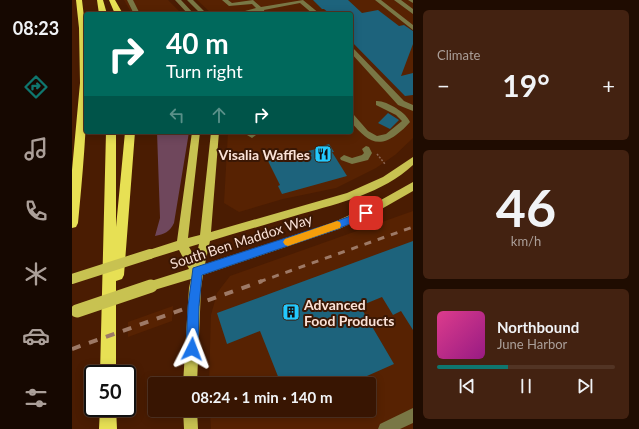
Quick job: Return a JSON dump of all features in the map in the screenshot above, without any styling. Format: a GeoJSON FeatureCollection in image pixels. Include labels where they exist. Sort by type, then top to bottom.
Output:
{"type":"FeatureCollection","features":[{"type":"Feature","properties":{"kind":"highway"},"geometry":{"type":"LineString","coordinates":[[72,223],[83,79],[83,38],[79,0]]}},
{"type":"Feature","properties":{"kind":"highway"},"geometry":{"type":"LineString","coordinates":[[100,0],[103,12]]}},
{"type":"Feature","properties":{"kind":"highway"},"geometry":{"type":"LineString","coordinates":[[112,0],[118,12]]}},
{"type":"Feature","properties":{"kind":"highway"},"geometry":{"type":"LineString","coordinates":[[108,365],[111,134]]}},
{"type":"Feature","properties":{"kind":"highway"},"geometry":{"type":"LineString","coordinates":[[109,328],[120,253],[130,134]]}},
{"type":"Feature","properties":{"kind":"highway"},"geometry":{"type":"LineString","coordinates":[[108,417],[108,429]]}},
{"type":"Feature","properties":{"kind":"main road"},"geometry":{"type":"LineString","coordinates":[[196,134],[182,245],[197,272]]}},
{"type":"Feature","properties":{"kind":"main road"},"geometry":{"type":"LineString","coordinates":[[190,377],[193,306],[197,272],[205,239],[215,134]]}},
{"type":"Feature","properties":{"kind":"main road","name":"South Ben Maddox Way"},"geometry":{"type":"LineString","coordinates":[[72,279],[293,211],[349,196],[386,180],[402,170],[413,160]]}},
{"type":"Feature","properties":{"kind":"main road","name":"South Ben Maddox Way"},"geometry":{"type":"LineString","coordinates":[[72,312],[227,263],[351,220],[385,204],[413,186]]}},
{"type":"Feature","properties":{"kind":"main road"},"geometry":{"type":"LineString","coordinates":[[190,417],[191,429]]}},
{"type":"Feature","properties":{"kind":"street"},"geometry":{"type":"LineString","coordinates":[[130,0],[136,12]]}},
{"type":"Feature","properties":{"kind":"street"},"geometry":{"type":"LineString","coordinates":[[178,0],[189,12]]}},
{"type":"Feature","properties":{"kind":"street"},"geometry":{"type":"LineString","coordinates":[[190,0],[202,12]]}},
{"type":"Feature","properties":{"kind":"street"},"geometry":{"type":"LineString","coordinates":[[225,0],[231,5],[253,2],[261,12]]}},
{"type":"Feature","properties":{"kind":"street"},"geometry":{"type":"LineString","coordinates":[[265,12],[300,0],[315,12]]}},
{"type":"Feature","properties":{"kind":"street"},"geometry":{"type":"LineString","coordinates":[[378,0],[413,28]]}},
{"type":"Feature","properties":{"kind":"street"},"geometry":{"type":"LineString","coordinates":[[397,0],[413,12]]}},
{"type":"Feature","properties":{"kind":"street"},"geometry":{"type":"LineString","coordinates":[[268,12],[306,5]]}},
{"type":"Feature","properties":{"kind":"street"},"geometry":{"type":"LineString","coordinates":[[353,52],[401,103],[413,108]]}},
{"type":"Feature","properties":{"kind":"street"},"geometry":{"type":"LineString","coordinates":[[353,119],[367,135],[377,139],[386,139],[406,122],[405,119],[398,113],[379,103]]}},
{"type":"Feature","properties":{"kind":"street"},"geometry":{"type":"LineString","coordinates":[[344,158],[352,161],[365,158],[368,153],[366,149]]}},
{"type":"Feature","properties":{"kind":"street"},"geometry":{"type":"LineString","coordinates":[[385,429],[413,415]]}},
{"type":"Feature","properties":{"kind":"shaded area"},"geometry":{"type":"Polygon","coordinates":[[[124,0],[168,0],[180,12],[131,12],[124,0]]]}},
{"type":"Feature","properties":{"kind":"shaded area"},"geometry":{"type":"Polygon","coordinates":[[[197,0],[413,0],[413,138],[395,155],[376,168],[336,188],[283,199],[239,212],[224,203],[228,134],[353,134],[353,12],[210,12],[197,0]]]}},
{"type":"Feature","properties":{"kind":"shaded area"},"geometry":{"type":"Polygon","coordinates":[[[157,134],[189,134],[174,223],[171,229],[155,236],[160,218],[157,134]]]}},
{"type":"Feature","properties":{"kind":"shaded area"},"geometry":{"type":"Polygon","coordinates":[[[413,211],[413,429],[211,429],[210,417],[376,417],[376,377],[209,377],[211,315],[217,293],[230,276],[413,211]]]}},
{"type":"Feature","properties":{"kind":"shaded area"},"geometry":{"type":"Polygon","coordinates":[[[173,306],[172,321],[128,337],[128,322],[173,306]]]}},
{"type":"Feature","properties":{"kind":"building"},"geometry":{"type":"Polygon","coordinates":[[[313,0],[348,0],[362,13],[378,10],[399,26],[404,25],[413,31],[413,44],[401,76],[413,73],[413,95],[405,96],[353,43],[353,12],[328,12],[322,9],[313,0]]]}},
{"type":"Feature","properties":{"kind":"building"},"geometry":{"type":"Polygon","coordinates":[[[388,113],[399,120],[390,129],[378,123],[388,113]]]}},
{"type":"Feature","properties":{"kind":"building"},"geometry":{"type":"Polygon","coordinates":[[[329,144],[334,152],[332,152],[347,176],[282,194],[278,186],[280,185],[268,161],[320,148],[319,147],[329,144]]]}},
{"type":"Feature","properties":{"kind":"building","name":"Advanced Food Products"},"geometry":{"type":"Polygon","coordinates":[[[413,241],[413,330],[401,311],[393,315],[382,297],[360,306],[394,364],[365,377],[278,377],[260,331],[227,344],[217,313],[413,241]]]}},
{"type":"Feature","properties":{"kind":"railway"},"geometry":{"type":"LineString","coordinates":[[259,282],[413,227]]}},
{"type":"Feature","properties":{"kind":"railway"},"geometry":{"type":"LineString","coordinates":[[72,349],[262,281]]}},
{"type":"Feature","properties":{"kind":"slow traffic"},"geometry":{"type":"LineString","coordinates":[[288,242],[337,225]]}},
{"type":"Feature","properties":{"kind":"place","name":"Visalia Waffles"},"geometry":{"type":"Point","coordinates":[323,154]}},
{"type":"Feature","properties":{"kind":"place","name":"Advanced Food Products"},"geometry":{"type":"Point","coordinates":[291,312]}},
{"type":"Feature","properties":{"kind":"route"},"geometry":{"type":"LineString","coordinates":[[192,349],[194,288],[197,272],[335,226],[366,213]]}}]}
